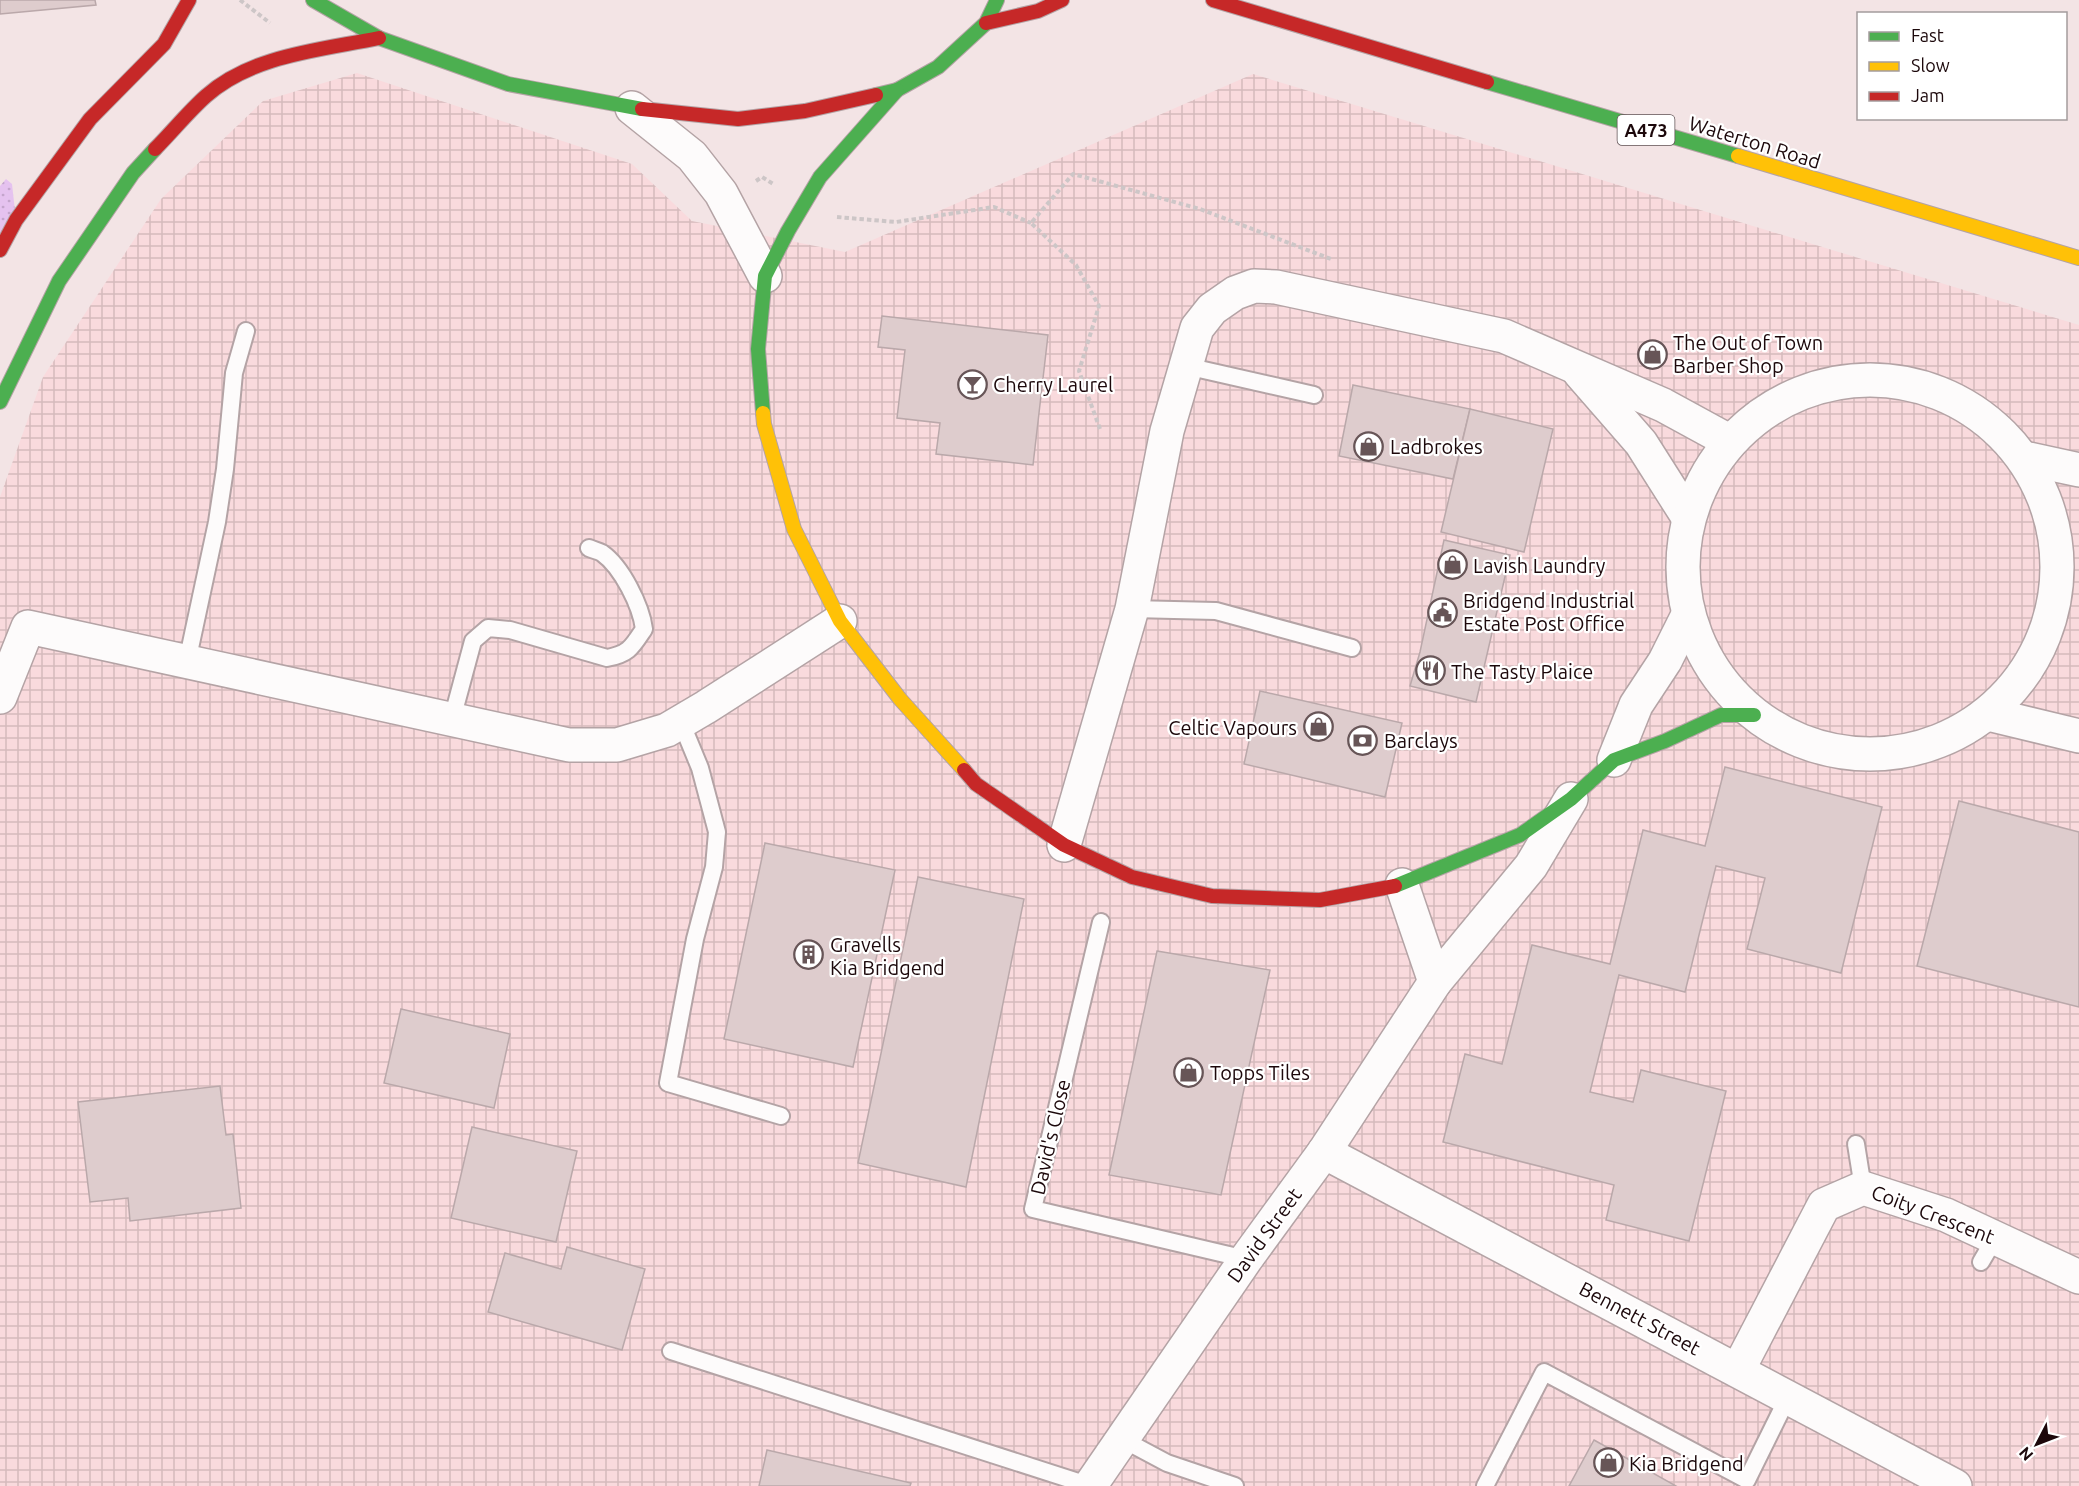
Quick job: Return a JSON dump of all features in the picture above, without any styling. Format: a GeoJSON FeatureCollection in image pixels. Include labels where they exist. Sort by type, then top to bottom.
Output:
{"type":"FeatureCollection","features":[{"type":"Feature","properties":{"kind":"main road"},"geometry":{"type":"LineString","coordinates":[[0,250],[16,220],[90,119],[164,44],[189,0]]}},
{"type":"Feature","properties":{"kind":"main road"},"geometry":{"type":"LineString","coordinates":[[314,0],[379,38],[508,84],[632,108],[738,120],[805,111],[897,90],[938,67],[986,23],[997,0]]}},
{"type":"Feature","properties":{"kind":"main road"},"geometry":{"type":"LineString","coordinates":[[986,23],[1038,11],[1062,0]]}},
{"type":"Feature","properties":{"kind":"main road","name":"Waterton Road"},"geometry":{"type":"LineString","coordinates":[[1213,0],[2079,258]]}},
{"type":"Feature","properties":{"kind":"main road"},"geometry":{"type":"LineString","coordinates":[[0,402],[59,281],[133,173],[207,94],[243,72],[284,57],[379,38]]}},
{"type":"Feature","properties":{"kind":"main road"},"geometry":{"type":"LineString","coordinates":[[897,90],[819,177],[765,276],[758,349],[764,424],[795,529],[840,621],[900,699],[976,784],[1064,845],[1132,877],[1212,896],[1320,900],[1402,885],[1520,835],[1571,799],[1614,760],[1665,741],[1721,715],[1754,715]]}},
{"type":"Feature","properties":{"kind":"street"},"geometry":{"type":"LineString","coordinates":[[632,108],[692,156],[721,193],[765,276]]}},
{"type":"Feature","properties":{"kind":"street"},"geometry":{"type":"LineString","coordinates":[[1064,845],[1132,609],[1167,431],[1197,328],[1212,309],[1235,293],[1254,286],[1276,287],[1504,336],[1663,405],[1729,441]]}},
{"type":"Feature","properties":{"kind":"street"},"geometry":{"type":"LineString","coordinates":[[1573,365],[1641,443],[1688,518]]}},
{"type":"Feature","properties":{"kind":"street"},"geometry":{"type":"LineString","coordinates":[[1886,379],[1942,393],[1983,416],[2006,436],[2024,458],[2052,515],[2057,555],[2056,596],[2045,632],[2032,657],[2013,686],[1988,714],[1953,736],[1903,753],[1850,754],[1800,742],[1754,715],[1725,687],[1703,653],[1688,615],[1681,566],[1688,518],[1704,477],[1729,441],[1774,404],[1828,382],[1886,379]]}},
{"type":"Feature","properties":{"kind":"street"},"geometry":{"type":"LineString","coordinates":[[2024,458],[2079,470]]}},
{"type":"Feature","properties":{"kind":"street"},"geometry":{"type":"LineString","coordinates":[[1614,760],[1636,705],[1665,661],[1688,615]]}},
{"type":"Feature","properties":{"kind":"street"},"geometry":{"type":"LineString","coordinates":[[0,697],[28,627],[568,745],[617,745],[667,730],[840,621]]}},
{"type":"Feature","properties":{"kind":"street"},"geometry":{"type":"LineString","coordinates":[[1988,714],[2079,736]]}},
{"type":"Feature","properties":{"kind":"street","name":"David Street"},"geometry":{"type":"LineString","coordinates":[[1090,1486],[1246,1259],[1324,1152],[1435,982],[1531,866],[1571,799]]}},
{"type":"Feature","properties":{"kind":"street"},"geometry":{"type":"LineString","coordinates":[[1402,885],[1435,982]]}},
{"type":"Feature","properties":{"kind":"street","name":"Bennett Street"},"geometry":{"type":"LineString","coordinates":[[1324,1152],[1955,1486]]}},
{"type":"Feature","properties":{"kind":"street","name":"Coity Crescent"},"geometry":{"type":"LineString","coordinates":[[1738,1370],[1824,1205],[1863,1188],[1946,1215],[1988,1250],[2079,1277]]}},
{"type":"Feature","properties":{"kind":"lane"},"geometry":{"type":"LineString","coordinates":[[187,662],[217,522],[225,469],[234,373],[246,331]]}},
{"type":"Feature","properties":{"kind":"lane"},"geometry":{"type":"LineString","coordinates":[[1186,366],[1314,394]]}},
{"type":"Feature","properties":{"kind":"lane"},"geometry":{"type":"LineString","coordinates":[[452,719],[473,641],[488,628],[510,630],[607,658],[622,655],[634,644],[644,629],[642,612],[620,573],[602,553],[589,548]]}},
{"type":"Feature","properties":{"kind":"lane"},"geometry":{"type":"LineString","coordinates":[[1132,609],[1216,611],[1352,648]]}},
{"type":"Feature","properties":{"kind":"lane"},"geometry":{"type":"LineString","coordinates":[[681,722],[700,768],[717,832],[714,867],[695,939],[669,1083],[781,1116]]}},
{"type":"Feature","properties":{"kind":"lane","name":"David's Close"},"geometry":{"type":"LineString","coordinates":[[1101,922],[1033,1209],[1246,1259]]}},
{"type":"Feature","properties":{"kind":"lane"},"geometry":{"type":"LineString","coordinates":[[1856,1144],[1863,1188]]}},
{"type":"Feature","properties":{"kind":"lane"},"geometry":{"type":"LineString","coordinates":[[671,1351],[1090,1486]]}},
{"type":"Feature","properties":{"kind":"lane"},"geometry":{"type":"LineString","coordinates":[[1485,1486],[1544,1372],[1747,1480],[1788,1397]]}},
{"type":"Feature","properties":{"kind":"lane"},"geometry":{"type":"LineString","coordinates":[[1122,1439],[1167,1463],[1234,1486]]}},
{"type":"Feature","properties":{"kind":"path"},"geometry":{"type":"LineString","coordinates":[[1031,223],[1073,174],[1200,209],[1334,260]]}},
{"type":"Feature","properties":{"kind":"path"},"geometry":{"type":"LineString","coordinates":[[753,183],[762,177],[783,190]]}},
{"type":"Feature","properties":{"kind":"path"},"geometry":{"type":"LineString","coordinates":[[834,216],[843,219],[896,222],[994,207],[1031,223],[1076,265],[1100,306],[1079,371],[1100,429]]}},
{"type":"Feature","properties":{"kind":"shaded area"},"geometry":{"type":"Polygon","coordinates":[[[357,73],[632,164],[692,221],[845,252],[1253,74],[2079,325],[2079,1486],[0,1486],[0,497],[43,377],[161,199],[263,101],[357,73]]]}},
{"type":"Feature","properties":{"kind":"shaded area"},"geometry":{"type":"Polygon","coordinates":[[[6,179],[12,184],[16,220],[0,250],[0,186],[6,179]]]}},
{"type":"Feature","properties":{"kind":"building"},"geometry":{"type":"Polygon","coordinates":[[[0,0],[95,0],[96,5],[0,14],[0,0]]]}},
{"type":"Feature","properties":{"kind":"building","name":"Cherry Laurel"},"geometry":{"type":"Polygon","coordinates":[[[882,316],[1048,335],[1033,465],[936,454],[940,423],[897,418],[905,350],[878,347],[882,316]]]}},
{"type":"Feature","properties":{"kind":"building"},"geometry":{"type":"Polygon","coordinates":[[[1353,385],[1470,409],[1453,479],[1339,456],[1353,385]]]}},
{"type":"Feature","properties":{"kind":"building"},"geometry":{"type":"Polygon","coordinates":[[[1470,409],[1553,429],[1524,552],[1441,532],[1470,409]]]}},
{"type":"Feature","properties":{"kind":"building"},"geometry":{"type":"Polygon","coordinates":[[[1444,540],[1510,555],[1476,702],[1410,686],[1420,652],[1444,540]]]}},
{"type":"Feature","properties":{"kind":"building"},"geometry":{"type":"Polygon","coordinates":[[[1260,691],[1402,723],[1385,797],[1244,764],[1260,691]]]}},
{"type":"Feature","properties":{"kind":"building"},"geometry":{"type":"Polygon","coordinates":[[[1725,767],[1882,807],[1841,973],[1747,949],[1765,878],[1716,866],[1685,992],[1619,975],[1590,1092],[1633,1102],[1641,1070],[1726,1091],[1689,1241],[1606,1220],[1614,1185],[1443,1142],[1465,1054],[1502,1064],[1532,945],[1610,964],[1643,830],[1705,846],[1725,767]]]}},
{"type":"Feature","properties":{"kind":"building"},"geometry":{"type":"Polygon","coordinates":[[[1959,801],[2079,832],[2079,1007],[1917,966],[1959,801]]]}},
{"type":"Feature","properties":{"kind":"building","name":"Gravells Kia Bridgend"},"geometry":{"type":"Polygon","coordinates":[[[765,843],[895,870],[853,1067],[724,1039],[765,843]]]}},
{"type":"Feature","properties":{"kind":"building"},"geometry":{"type":"Polygon","coordinates":[[[918,877],[1024,899],[966,1187],[858,1163],[918,877]]]}},
{"type":"Feature","properties":{"kind":"building","name":"Topps Tiles"},"geometry":{"type":"Polygon","coordinates":[[[1157,951],[1270,970],[1221,1195],[1109,1175],[1157,951]]]}},
{"type":"Feature","properties":{"kind":"building"},"geometry":{"type":"Polygon","coordinates":[[[401,1009],[510,1034],[494,1108],[384,1083],[401,1009]]]}},
{"type":"Feature","properties":{"kind":"building"},"geometry":{"type":"Polygon","coordinates":[[[220,1086],[226,1135],[233,1134],[241,1208],[130,1221],[128,1198],[90,1202],[78,1102],[220,1086]]]}},
{"type":"Feature","properties":{"kind":"building"},"geometry":{"type":"Polygon","coordinates":[[[472,1127],[577,1151],[556,1242],[451,1218],[472,1127]]]}},
{"type":"Feature","properties":{"kind":"building"},"geometry":{"type":"Polygon","coordinates":[[[567,1247],[645,1269],[622,1350],[488,1312],[505,1253],[561,1269],[567,1247]]]}},
{"type":"Feature","properties":{"kind":"building","name":"Kia Bridgend"},"geometry":{"type":"Polygon","coordinates":[[[1594,1440],[1676,1486],[1569,1486],[1594,1440]]]}},
{"type":"Feature","properties":{"kind":"building"},"geometry":{"type":"Polygon","coordinates":[[[767,1450],[911,1483],[910,1486],[759,1486],[767,1450]]]}},
{"type":"Feature","properties":{"kind":"traffic: fast"},"geometry":{"type":"LineString","coordinates":[[313,0],[379,38],[508,84],[642,109]]}},
{"type":"Feature","properties":{"kind":"traffic: fast"},"geometry":{"type":"LineString","coordinates":[[876,95],[897,90],[938,67],[986,23],[997,0]]}},
{"type":"Feature","properties":{"kind":"traffic: fast"},"geometry":{"type":"LineString","coordinates":[[1487,82],[1738,156]]}},
{"type":"Feature","properties":{"kind":"traffic: fast"},"geometry":{"type":"LineString","coordinates":[[763,413],[758,349],[765,276],[820,177],[897,90]]}},
{"type":"Feature","properties":{"kind":"traffic: fast"},"geometry":{"type":"LineString","coordinates":[[0,402],[59,281],[133,173],[155,149]]}},
{"type":"Feature","properties":{"kind":"traffic: fast"},"geometry":{"type":"LineString","coordinates":[[1395,886],[1520,835],[1571,799],[1614,760],[1665,741],[1721,715],[1754,715]]}},
{"type":"Feature","properties":{"kind":"traffic: slow"},"geometry":{"type":"LineString","coordinates":[[1738,156],[2079,258]]}},
{"type":"Feature","properties":{"kind":"traffic: slow"},"geometry":{"type":"LineString","coordinates":[[763,413],[764,424],[794,529],[840,621],[900,699],[964,770]]}},
{"type":"Feature","properties":{"kind":"traffic: jam"},"geometry":{"type":"LineString","coordinates":[[0,250],[16,220],[90,119],[164,44],[189,0]]}},
{"type":"Feature","properties":{"kind":"traffic: jam"},"geometry":{"type":"LineString","coordinates":[[986,23],[1038,11],[1062,0]]}},
{"type":"Feature","properties":{"kind":"traffic: jam"},"geometry":{"type":"LineString","coordinates":[[1213,0],[1487,82]]}},
{"type":"Feature","properties":{"kind":"traffic: jam"},"geometry":{"type":"LineString","coordinates":[[155,149],[206,96],[224,82],[244,71],[288,56],[379,38]]}},
{"type":"Feature","properties":{"kind":"traffic: jam"},"geometry":{"type":"LineString","coordinates":[[642,109],[738,119],[805,111],[876,95]]}},
{"type":"Feature","properties":{"kind":"traffic: jam"},"geometry":{"type":"LineString","coordinates":[[964,770],[976,784],[1064,845],[1132,877],[1212,896],[1320,900],[1395,886]]}},
{"type":"Feature","properties":{"kind":"place","name":"The Out of Town Barber Shop"},"geometry":{"type":"Point","coordinates":[1652,354]}},
{"type":"Feature","properties":{"kind":"place","name":"Cherry Laurel"},"geometry":{"type":"Point","coordinates":[972,384]}},
{"type":"Feature","properties":{"kind":"place","name":"Ladbrokes"},"geometry":{"type":"Point","coordinates":[1369,446]}},
{"type":"Feature","properties":{"kind":"place","name":"Lavish Laundry"},"geometry":{"type":"Point","coordinates":[1452,565]}},
{"type":"Feature","properties":{"kind":"place","name":"Bridgend Industrial Estate Post Office"},"geometry":{"type":"Point","coordinates":[1442,612]}},
{"type":"Feature","properties":{"kind":"place","name":"The Tasty Plaice"},"geometry":{"type":"Point","coordinates":[1430,671]}},
{"type":"Feature","properties":{"kind":"place","name":"Celtic Vapours"},"geometry":{"type":"Point","coordinates":[1318,727]}},
{"type":"Feature","properties":{"kind":"place","name":"Barclays"},"geometry":{"type":"Point","coordinates":[1363,740]}},
{"type":"Feature","properties":{"kind":"place","name":"Gravells Kia Bridgend"},"geometry":{"type":"Point","coordinates":[809,955]}},
{"type":"Feature","properties":{"kind":"place","name":"Topps Tiles"},"geometry":{"type":"Point","coordinates":[1189,1072]}},
{"type":"Feature","properties":{"kind":"place","name":"Kia Bridgend"},"geometry":{"type":"Point","coordinates":[1608,1463]}}]}
